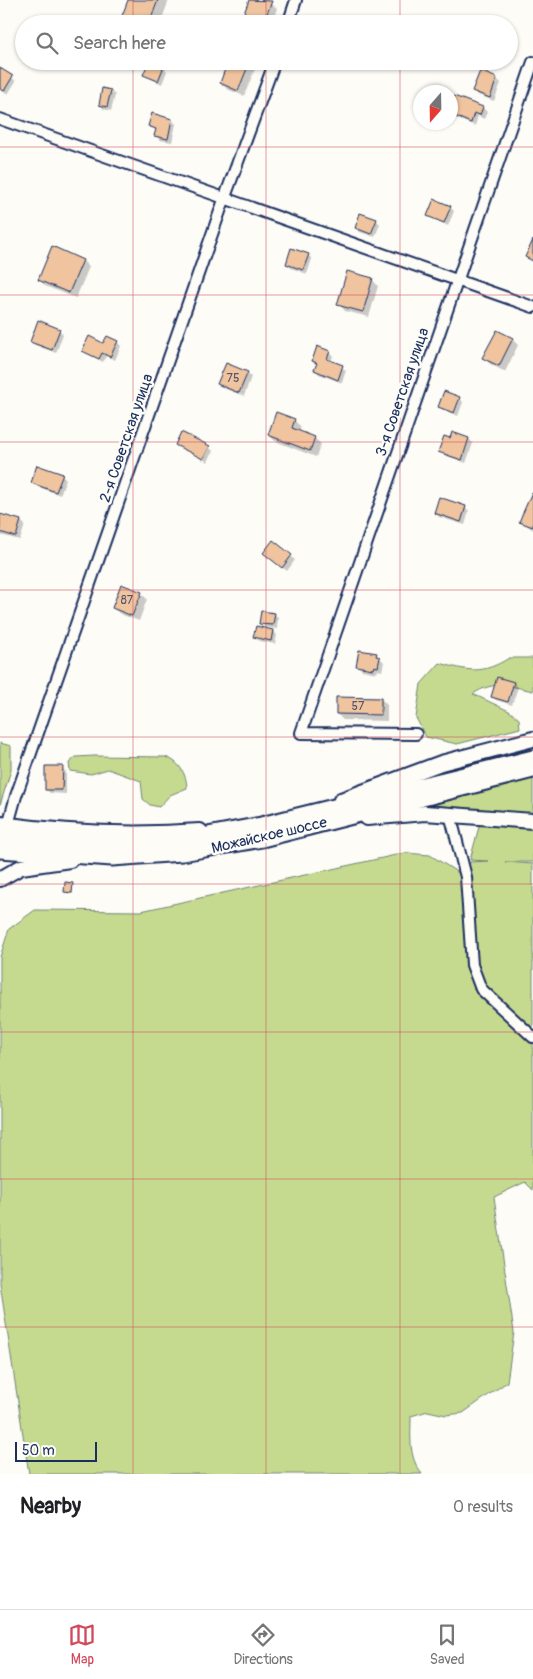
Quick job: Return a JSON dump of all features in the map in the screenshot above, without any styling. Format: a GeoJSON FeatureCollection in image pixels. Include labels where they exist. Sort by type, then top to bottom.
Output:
{"type":"FeatureCollection","features":[{"type":"Feature","properties":{"kind":"main road"},"geometry":{"type":"LineString","coordinates":[[300,822],[441,763],[533,739]]}},
{"type":"Feature","properties":{"kind":"main road","name":"Можайское шоссе"},"geometry":{"type":"LineString","coordinates":[[0,850],[112,858],[182,853],[234,845],[300,822],[533,758]]}},
{"type":"Feature","properties":{"kind":"main road","name":"Можайское шоссе"},"geometry":{"type":"LineString","coordinates":[[3,829],[73,845],[143,844],[217,835],[261,825],[300,822],[533,770]]}},
{"type":"Feature","properties":{"kind":"main road"},"geometry":{"type":"LineString","coordinates":[[300,822],[425,813],[533,820]]}},
{"type":"Feature","properties":{"kind":"main road"},"geometry":{"type":"LineString","coordinates":[[0,879],[8,873],[33,864],[112,858]]}},
{"type":"Feature","properties":{"kind":"street"},"geometry":{"type":"LineString","coordinates":[[291,15],[296,0]]}},
{"type":"Feature","properties":{"kind":"street","name":"3-я Советская улица"},"geometry":{"type":"LineString","coordinates":[[416,734],[301,733],[456,280],[533,62]]}},
{"type":"Feature","properties":{"kind":"street","name":"2-я Советская улица"},"geometry":{"type":"LineString","coordinates":[[3,829],[225,197],[272,70]]}},
{"type":"Feature","properties":{"kind":"street"},"geometry":{"type":"LineString","coordinates":[[0,119],[533,307]]}},
{"type":"Feature","properties":{"kind":"street"},"geometry":{"type":"LineString","coordinates":[[450,814],[466,878],[472,965],[482,988],[533,1037]]}},
{"type":"Feature","properties":{"kind":"green space"},"geometry":{"type":"Polygon","coordinates":[[[509,658],[533,658],[533,691],[502,685],[488,687],[473,694],[509,711],[519,719],[520,728],[457,744],[426,737],[416,718],[421,684],[440,663],[475,670],[491,667],[509,658]]]}},
{"type":"Feature","properties":{"kind":"green space"},"geometry":{"type":"Polygon","coordinates":[[[0,743],[11,746],[11,770],[0,805],[0,743]]]}},
{"type":"Feature","properties":{"kind":"green space"},"geometry":{"type":"Polygon","coordinates":[[[76,757],[165,757],[174,761],[181,768],[187,788],[170,795],[159,807],[150,805],[143,799],[141,781],[108,769],[91,774],[70,771],[69,763],[76,757]]]}},
{"type":"Feature","properties":{"kind":"green space"},"geometry":{"type":"Polygon","coordinates":[[[533,776],[533,817],[409,809],[533,776]]]}},
{"type":"Feature","properties":{"kind":"green space"},"geometry":{"type":"Polygon","coordinates":[[[480,823],[533,827],[533,862],[505,862],[533,864],[533,1190],[525,1182],[494,1197],[514,1332],[507,1382],[463,1413],[446,1415],[428,1411],[411,1416],[412,1454],[422,1474],[29,1474],[0,1284],[0,957],[9,929],[35,910],[141,911],[405,853],[430,855],[465,877],[470,862],[489,861],[470,860],[480,823]]]}},
{"type":"Feature","properties":{"kind":"building"},"geometry":{"type":"Polygon","coordinates":[[[128,0],[158,0],[152,15],[122,15],[128,0]]]}},
{"type":"Feature","properties":{"kind":"building"},"geometry":{"type":"Polygon","coordinates":[[[249,0],[272,1],[267,15],[243,15],[249,0]]]}},
{"type":"Feature","properties":{"kind":"building"},"geometry":{"type":"Polygon","coordinates":[[[0,68],[13,76],[4,91],[0,89],[0,68]]]}},
{"type":"Feature","properties":{"kind":"building"},"geometry":{"type":"Polygon","coordinates":[[[145,70],[162,70],[158,81],[143,75],[145,70]]]}},
{"type":"Feature","properties":{"kind":"building"},"geometry":{"type":"Polygon","coordinates":[[[225,70],[246,70],[238,91],[220,83],[225,70]]]}},
{"type":"Feature","properties":{"kind":"building"},"geometry":{"type":"Polygon","coordinates":[[[480,71],[497,78],[490,98],[472,91],[480,71]]]}},
{"type":"Feature","properties":{"kind":"building"},"geometry":{"type":"Polygon","coordinates":[[[102,88],[111,90],[107,107],[99,105],[102,88]]]}},
{"type":"Feature","properties":{"kind":"building"},"geometry":{"type":"Polygon","coordinates":[[[458,98],[483,107],[480,115],[474,113],[471,123],[458,118],[458,98]]]}},
{"type":"Feature","properties":{"kind":"building"},"geometry":{"type":"Polygon","coordinates":[[[152,113],[172,119],[168,139],[154,136],[156,129],[148,126],[152,113]]]}},
{"type":"Feature","properties":{"kind":"building"},"geometry":{"type":"Polygon","coordinates":[[[434,199],[451,206],[444,223],[427,216],[434,199]]]}},
{"type":"Feature","properties":{"kind":"building"},"geometry":{"type":"Polygon","coordinates":[[[360,213],[377,219],[371,234],[355,228],[360,213]]]}},
{"type":"Feature","properties":{"kind":"building"},"geometry":{"type":"Polygon","coordinates":[[[533,240],[533,261],[525,257],[533,240]]]}},
{"type":"Feature","properties":{"kind":"building"},"geometry":{"type":"Polygon","coordinates":[[[52,246],[83,260],[69,293],[38,280],[52,246]]]}},
{"type":"Feature","properties":{"kind":"building"},"geometry":{"type":"Polygon","coordinates":[[[291,248],[309,254],[303,270],[286,264],[291,248]]]}},
{"type":"Feature","properties":{"kind":"building"},"geometry":{"type":"Polygon","coordinates":[[[347,271],[373,278],[363,312],[337,305],[347,271]]]}},
{"type":"Feature","properties":{"kind":"building"},"geometry":{"type":"Polygon","coordinates":[[[38,320],[60,329],[52,350],[30,342],[38,320]]]}},
{"type":"Feature","properties":{"kind":"building"},"geometry":{"type":"Polygon","coordinates":[[[497,330],[513,338],[499,366],[482,358],[497,330]]]}},
{"type":"Feature","properties":{"kind":"building"},"geometry":{"type":"Polygon","coordinates":[[[89,336],[103,343],[107,336],[118,341],[110,357],[102,353],[99,359],[82,351],[89,336]]]}},
{"type":"Feature","properties":{"kind":"building"},"geometry":{"type":"Polygon","coordinates":[[[317,346],[330,351],[327,359],[343,365],[338,380],[314,370],[317,363],[312,361],[317,346]]]}},
{"type":"Feature","properties":{"kind":"building"},"geometry":{"type":"Polygon","coordinates":[[[226,363],[248,372],[239,393],[217,384],[226,363]]]}},
{"type":"Feature","properties":{"kind":"building"},"geometry":{"type":"Polygon","coordinates":[[[444,391],[460,397],[454,413],[438,407],[444,391]]]}},
{"type":"Feature","properties":{"kind":"building"},"geometry":{"type":"Polygon","coordinates":[[[276,412],[295,419],[292,428],[315,437],[310,451],[268,435],[276,412]]]}},
{"type":"Feature","properties":{"kind":"building"},"geometry":{"type":"Polygon","coordinates":[[[181,432],[210,446],[203,459],[175,445],[181,432]]]}},
{"type":"Feature","properties":{"kind":"building"},"geometry":{"type":"Polygon","coordinates":[[[452,432],[469,438],[462,460],[438,452],[444,436],[450,438],[452,432]]]}},
{"type":"Feature","properties":{"kind":"building"},"geometry":{"type":"Polygon","coordinates":[[[37,465],[63,474],[56,492],[31,483],[37,465]]]}},
{"type":"Feature","properties":{"kind":"building"},"geometry":{"type":"Polygon","coordinates":[[[533,493],[533,527],[519,522],[533,493]]]}},
{"type":"Feature","properties":{"kind":"building"},"geometry":{"type":"Polygon","coordinates":[[[439,497],[466,506],[461,522],[434,513],[439,497]]]}},
{"type":"Feature","properties":{"kind":"building"},"geometry":{"type":"Polygon","coordinates":[[[0,514],[21,520],[16,537],[0,532],[0,514]]]}},
{"type":"Feature","properties":{"kind":"building"},"geometry":{"type":"Polygon","coordinates":[[[273,540],[292,555],[282,568],[263,553],[273,540]]]}},
{"type":"Feature","properties":{"kind":"building"},"geometry":{"type":"Polygon","coordinates":[[[121,584],[142,592],[132,616],[112,608],[121,584]]]}},
{"type":"Feature","properties":{"kind":"building"},"geometry":{"type":"Polygon","coordinates":[[[261,611],[275,613],[273,625],[259,624],[261,611]]]}},
{"type":"Feature","properties":{"kind":"building"},"geometry":{"type":"Polygon","coordinates":[[[256,626],[273,630],[271,641],[253,637],[256,626]]]}},
{"type":"Feature","properties":{"kind":"building"},"geometry":{"type":"Polygon","coordinates":[[[359,650],[377,653],[376,656],[380,657],[378,667],[374,666],[373,669],[356,666],[359,650]]]}},
{"type":"Feature","properties":{"kind":"building"},"geometry":{"type":"Polygon","coordinates":[[[497,677],[514,682],[508,702],[491,697],[497,677]]]}},
{"type":"Feature","properties":{"kind":"building"},"geometry":{"type":"Polygon","coordinates":[[[336,697],[381,698],[381,715],[336,714],[336,697]]]}},
{"type":"Feature","properties":{"kind":"building"},"geometry":{"type":"Polygon","coordinates":[[[45,766],[63,766],[62,790],[45,790],[45,766]]]}},
{"type":"Feature","properties":{"kind":"building"},"geometry":{"type":"Polygon","coordinates":[[[65,882],[73,883],[72,893],[64,892],[65,882]]]}}]}
